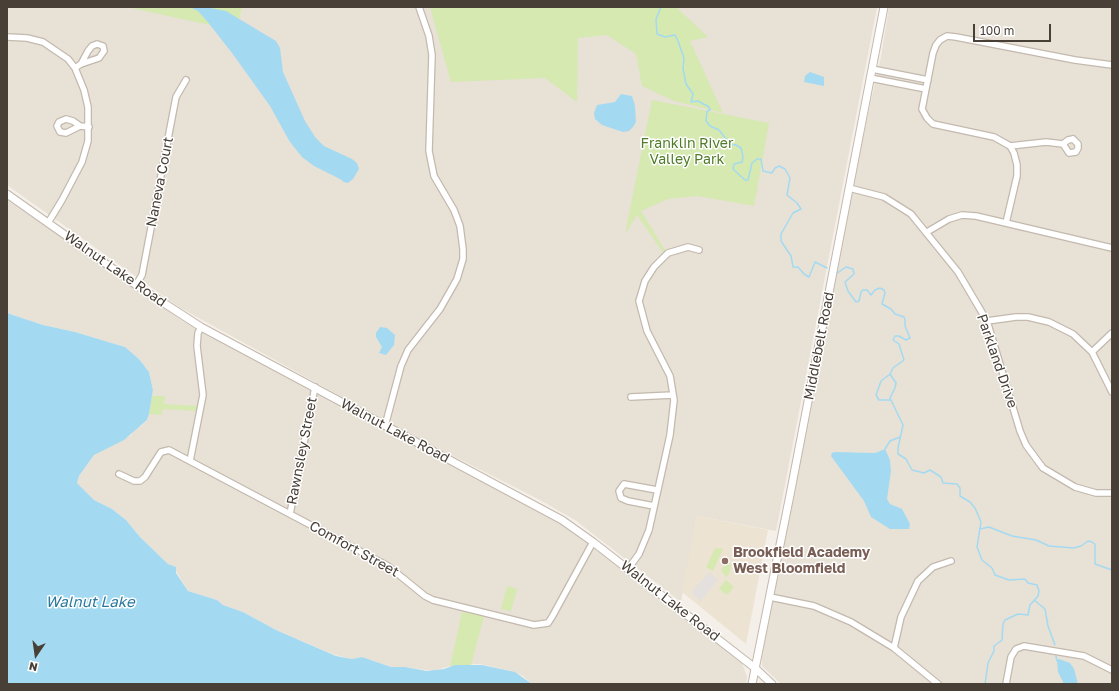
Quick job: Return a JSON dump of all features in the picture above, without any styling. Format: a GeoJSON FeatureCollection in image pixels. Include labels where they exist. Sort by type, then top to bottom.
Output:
{"type":"FeatureCollection","features":[{"type":"Feature","properties":{"kind":"street"},"geometry":{"type":"LineString","coordinates":[[385,426],[401,366],[408,350],[429,324],[448,295],[457,279],[463,259],[460,226],[454,210],[434,176],[429,151],[432,55],[428,32],[419,7]]}},
{"type":"Feature","properties":{"kind":"street","name":"Middlebelt Road"},"geometry":{"type":"LineString","coordinates":[[752,684],[884,7]]}},
{"type":"Feature","properties":{"kind":"street"},"geometry":{"type":"LineString","coordinates":[[1006,223],[1017,176],[1018,165],[1010,146],[994,137],[933,124],[927,118],[922,109],[932,53],[936,45],[940,40],[947,36],[1112,65]]}},
{"type":"Feature","properties":{"kind":"street"},"geometry":{"type":"LineString","coordinates":[[7,38],[27,38],[42,42],[56,49],[75,68],[84,90],[88,107],[88,141],[82,162],[48,223]]}},
{"type":"Feature","properties":{"kind":"street"},"geometry":{"type":"LineString","coordinates":[[75,68],[81,64]]}},
{"type":"Feature","properties":{"kind":"street"},"geometry":{"type":"LineString","coordinates":[[872,69],[927,85]]}},
{"type":"Feature","properties":{"kind":"street"},"geometry":{"type":"LineString","coordinates":[[870,78],[927,85]]}},
{"type":"Feature","properties":{"kind":"street","name":"Naneva Court"},"geometry":{"type":"LineString","coordinates":[[136,285],[142,275],[176,97],[186,80]]}},
{"type":"Feature","properties":{"kind":"street"},"geometry":{"type":"LineString","coordinates":[[80,126],[89,127]]}},
{"type":"Feature","properties":{"kind":"street"},"geometry":{"type":"LineString","coordinates":[[1010,146],[1046,142],[1063,144]]}},
{"type":"Feature","properties":{"kind":"street","name":"Parkland Drive"},"geometry":{"type":"LineString","coordinates":[[849,188],[873,193],[893,202],[911,214],[958,272],[987,321],[1020,431],[1026,445],[1043,468],[1075,487],[1096,493],[1112,493]]}},
{"type":"Feature","properties":{"kind":"street","name":"Walnut Lake Road"},"geometry":{"type":"LineString","coordinates":[[7,194],[136,285],[201,327],[385,426],[531,502],[562,520],[593,542],[755,668],[772,684]]}},
{"type":"Feature","properties":{"kind":"street"},"geometry":{"type":"LineString","coordinates":[[927,232],[946,220],[962,215],[976,216],[1112,248]]}},
{"type":"Feature","properties":{"kind":"street"},"geometry":{"type":"LineString","coordinates":[[628,569],[639,554],[649,530],[670,435],[673,395],[670,376],[647,331],[640,301],[645,281],[654,267],[668,253],[688,247],[699,250]]}},
{"type":"Feature","properties":{"kind":"street"},"geometry":{"type":"LineString","coordinates":[[987,321],[1028,317],[1049,322],[1073,334],[1092,352],[1112,392]]}},
{"type":"Feature","properties":{"kind":"street"},"geometry":{"type":"LineString","coordinates":[[190,461],[203,395],[197,353],[198,337],[201,327]]}},
{"type":"Feature","properties":{"kind":"street"},"geometry":{"type":"LineString","coordinates":[[1092,352],[1112,333]]}},
{"type":"Feature","properties":{"kind":"street","name":"Rawnsley Street"},"geometry":{"type":"LineString","coordinates":[[290,514],[315,387]]}},
{"type":"Feature","properties":{"kind":"street"},"geometry":{"type":"LineString","coordinates":[[631,397],[673,395]]}},
{"type":"Feature","properties":{"kind":"street","name":"Comfort Street"},"geometry":{"type":"LineString","coordinates":[[119,474],[134,481],[140,481],[145,477],[161,452],[169,450],[388,566],[425,596],[433,600],[534,625],[548,623],[593,542]]}},
{"type":"Feature","properties":{"kind":"street"},"geometry":{"type":"LineString","coordinates":[[654,506],[628,501],[621,498],[619,491],[624,484],[657,490]]}},
{"type":"Feature","properties":{"kind":"street"},"geometry":{"type":"LineString","coordinates":[[894,648],[901,617],[918,581],[933,568],[951,561]]}},
{"type":"Feature","properties":{"kind":"street"},"geometry":{"type":"LineString","coordinates":[[770,596],[814,606],[851,622],[894,648],[938,684]]}},
{"type":"Feature","properties":{"kind":"street"},"geometry":{"type":"LineString","coordinates":[[1006,684],[1011,657],[1016,649],[1024,646],[1084,656],[1112,670]]}},
{"type":"Feature","properties":{"kind":"shaded area"},"geometry":{"type":"Polygon","coordinates":[[[7,7],[126,7],[238,28],[242,7],[877,7],[776,531],[697,516],[681,602],[575,520],[540,500],[400,429],[179,307],[7,185],[7,7]]]}},
{"type":"Feature","properties":{"kind":"shaded area"},"geometry":{"type":"Polygon","coordinates":[[[889,7],[1112,7],[1112,684],[781,684],[762,666],[762,656],[794,486],[860,148],[881,57],[889,7]]]}},
{"type":"Feature","properties":{"kind":"shaded area"},"geometry":{"type":"Polygon","coordinates":[[[7,200],[186,323],[561,524],[649,589],[742,663],[747,677],[746,684],[532,684],[523,676],[511,671],[480,664],[453,665],[433,671],[405,667],[391,667],[362,657],[352,659],[335,655],[276,630],[243,612],[223,605],[217,600],[188,591],[173,566],[168,564],[140,537],[126,520],[112,509],[94,500],[77,483],[79,476],[94,455],[131,435],[136,428],[141,426],[147,420],[153,390],[149,372],[139,359],[125,347],[75,332],[43,325],[7,313],[7,200]]]}},
{"type":"Feature","properties":{"kind":"shaded area","name":"Brookfield Academy West Bloomfield"},"geometry":{"type":"Polygon","coordinates":[[[697,516],[768,530],[746,644],[682,592],[697,516]]]}},
{"type":"Feature","properties":{"kind":"shaded area"},"geometry":{"type":"Polygon","coordinates":[[[709,572],[718,580],[700,602],[691,592],[709,572]]]}},
{"type":"Feature","properties":{"kind":"green space"},"geometry":{"type":"Polygon","coordinates":[[[126,7],[242,7],[238,28],[209,23],[210,25],[126,7]]]}},
{"type":"Feature","properties":{"kind":"green space"},"geometry":{"type":"Polygon","coordinates":[[[430,7],[676,7],[708,37],[690,41],[723,113],[674,101],[642,86],[636,54],[607,35],[578,38],[577,102],[545,78],[451,82],[430,7]]]}},
{"type":"Feature","properties":{"kind":"green space","name":"Franklin River Valley Park"},"geometry":{"type":"Polygon","coordinates":[[[652,100],[769,123],[754,206],[698,196],[668,199],[641,211],[666,252],[664,254],[637,215],[625,234],[652,100]]]}},
{"type":"Feature","properties":{"kind":"green space"},"geometry":{"type":"Polygon","coordinates":[[[152,396],[165,396],[164,404],[199,406],[198,411],[163,409],[161,415],[149,414],[152,396]]]}},
{"type":"Feature","properties":{"kind":"green space"},"geometry":{"type":"Polygon","coordinates":[[[715,548],[723,549],[713,571],[706,567],[715,548]]]}},
{"type":"Feature","properties":{"kind":"green space"},"geometry":{"type":"Polygon","coordinates":[[[726,564],[731,565],[729,574],[726,577],[721,570],[726,564]]]}},
{"type":"Feature","properties":{"kind":"green space"},"geometry":{"type":"Polygon","coordinates":[[[726,580],[734,587],[727,595],[719,589],[726,580]]]}},
{"type":"Feature","properties":{"kind":"green space"},"geometry":{"type":"Polygon","coordinates":[[[507,586],[517,589],[511,611],[501,609],[507,586]]]}},
{"type":"Feature","properties":{"kind":"green space"},"geometry":{"type":"Polygon","coordinates":[[[462,612],[484,616],[471,665],[450,667],[462,612]]]}},
{"type":"Feature","properties":{"kind":"water"},"geometry":{"type":"Polygon","coordinates":[[[190,7],[205,7],[226,11],[276,41],[280,48],[283,72],[305,121],[315,137],[324,146],[352,159],[357,163],[359,169],[353,179],[348,183],[344,182],[314,166],[302,157],[290,142],[270,106],[232,53],[198,11],[190,7]]]}},
{"type":"Feature","properties":{"kind":"water"},"geometry":{"type":"Polygon","coordinates":[[[810,72],[824,77],[824,86],[804,82],[805,76],[810,72]]]}},
{"type":"Feature","properties":{"kind":"water"},"geometry":{"type":"Polygon","coordinates":[[[621,94],[632,96],[635,106],[636,122],[629,131],[623,132],[602,125],[595,119],[594,113],[597,105],[615,102],[621,94]]]}},
{"type":"Feature","properties":{"kind":"water","name":"Walnut Lake"},"geometry":{"type":"Polygon","coordinates":[[[7,313],[43,325],[75,332],[125,347],[139,359],[149,372],[153,390],[147,420],[124,440],[94,455],[79,476],[77,483],[94,500],[112,509],[126,520],[140,537],[168,564],[176,567],[176,573],[188,591],[217,600],[223,605],[243,612],[276,630],[336,656],[352,659],[362,657],[391,667],[405,667],[427,671],[444,669],[455,665],[482,665],[515,672],[532,684],[7,684],[7,313]]]}},
{"type":"Feature","properties":{"kind":"water"},"geometry":{"type":"Polygon","coordinates":[[[380,327],[387,328],[395,335],[394,345],[386,355],[379,353],[382,347],[376,337],[376,333],[380,327]]]}},
{"type":"Feature","properties":{"kind":"water"},"geometry":{"type":"Polygon","coordinates":[[[885,449],[890,460],[891,471],[887,499],[890,504],[902,509],[910,524],[909,529],[890,529],[871,517],[864,501],[831,456],[832,453],[835,452],[875,453],[885,449]]]}},
{"type":"Feature","properties":{"kind":"water"},"geometry":{"type":"Polygon","coordinates":[[[1059,659],[1070,663],[1074,669],[1078,684],[1064,684],[1058,672],[1057,660],[1059,659]]]}},
{"type":"Feature","properties":{"kind":"waterway"},"geometry":{"type":"LineString","coordinates":[[661,7],[656,19],[657,34],[665,37],[675,35],[684,58],[683,68],[686,84],[693,94],[691,102],[698,101],[709,107],[710,110],[707,111],[706,121],[710,126],[719,130],[730,144],[741,148],[743,157],[742,162],[734,164],[733,169],[745,180],[748,180],[752,163],[757,159],[761,159],[763,171],[772,173],[775,168],[779,166],[785,169],[790,178],[787,195],[797,203],[801,209],[793,213],[781,234],[781,241],[791,256],[793,267],[798,267],[809,277],[815,262],[827,268]]}},
{"type":"Feature","properties":{"kind":"waterway"},"geometry":{"type":"LineString","coordinates":[[836,274],[846,267],[853,269],[854,274],[845,282],[848,291],[856,302],[859,301],[863,290],[867,290],[871,295],[875,290],[880,288],[884,290],[885,293],[882,304],[891,309],[895,314],[904,317],[905,326],[910,338],[906,340],[899,336],[895,336],[893,340],[899,344],[904,360],[893,368],[890,374],[896,383],[890,398],[903,425],[898,454],[906,459],[912,470],[924,473],[930,470],[941,477],[943,483],[957,484],[960,488],[960,496],[970,502],[975,508],[981,522],[977,547],[982,560],[992,568],[995,575],[1009,580],[1025,579],[1028,583],[1037,585],[1039,591],[1038,596],[1030,605],[1028,615],[1018,614],[1005,620],[1003,624],[1002,640],[994,646],[994,651],[988,663],[985,684]]}},
{"type":"Feature","properties":{"kind":"waterway"},"geometry":{"type":"LineString","coordinates":[[890,374],[881,381],[876,395],[879,400],[890,400]]}},
{"type":"Feature","properties":{"kind":"waterway"},"geometry":{"type":"LineString","coordinates":[[885,449],[890,441],[900,437]]}},
{"type":"Feature","properties":{"kind":"waterway"},"geometry":{"type":"LineString","coordinates":[[980,529],[989,527],[1012,536],[1036,540],[1049,546],[1074,548],[1081,546],[1088,541],[1092,542],[1095,544],[1095,564],[1112,570]]}},
{"type":"Feature","properties":{"kind":"waterway"},"geometry":{"type":"LineString","coordinates":[[1034,600],[1045,609],[1048,626],[1055,645]]}},
{"type":"Feature","properties":{"kind":"waterway"},"geometry":{"type":"LineString","coordinates":[[1056,656],[1057,661]]}},
{"type":"Feature","properties":{"kind":"place","name":"Brookfield Academy West Bloomfield"},"geometry":{"type":"Point","coordinates":[725,561]}}]}
